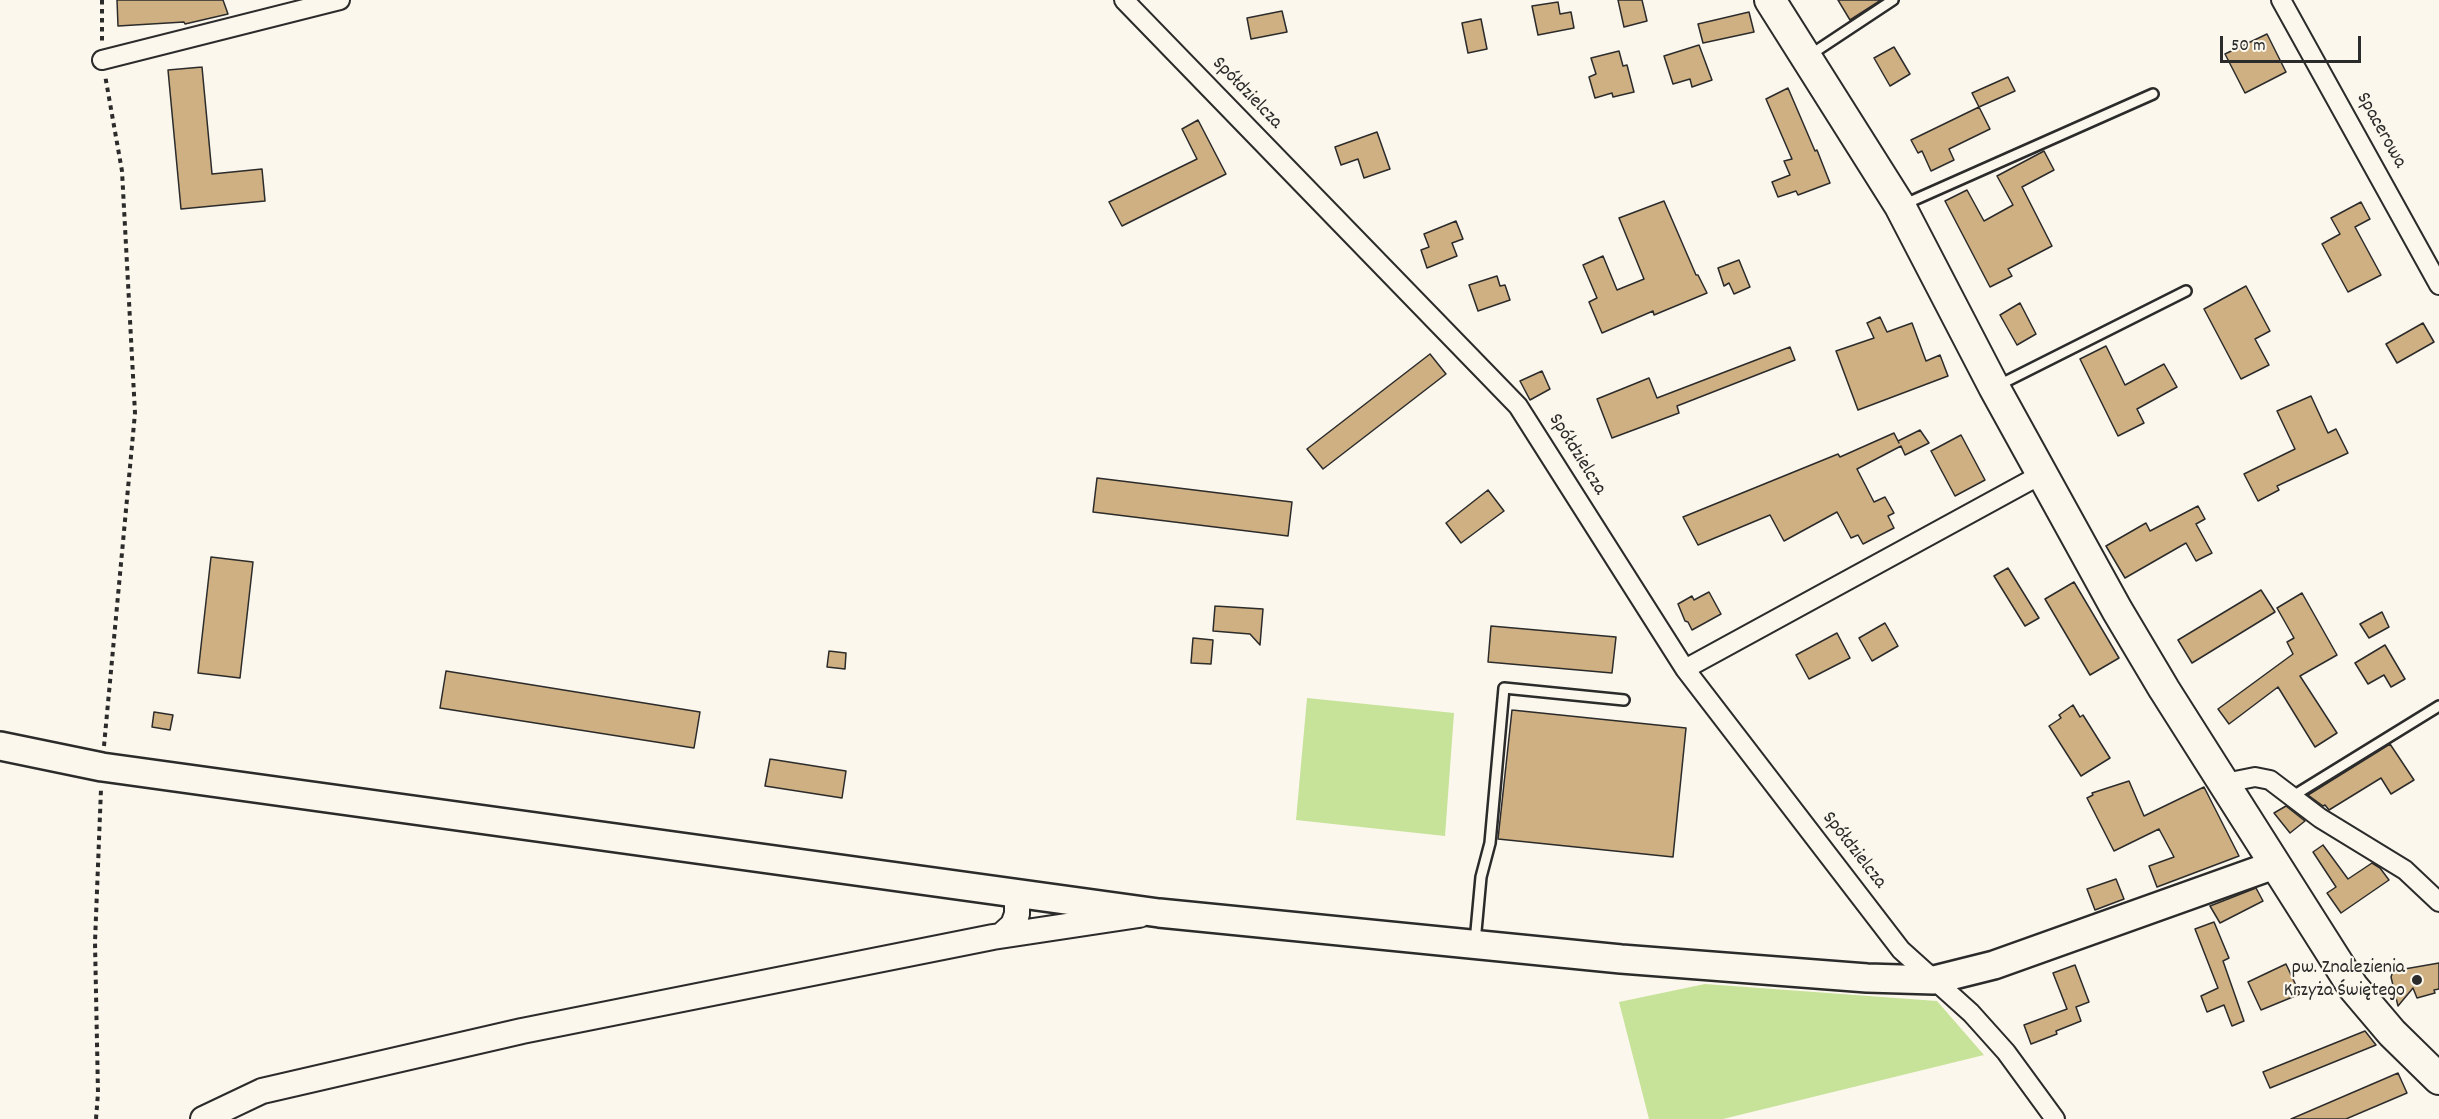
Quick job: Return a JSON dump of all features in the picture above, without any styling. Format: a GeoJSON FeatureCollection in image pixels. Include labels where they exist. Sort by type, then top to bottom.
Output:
{"type":"FeatureCollection","features":[{"type":"Feature","properties":{"kind":"main road"},"geometry":{"type":"LineString","coordinates":[[1770,0],[1900,206],[1994,387],[2123,620],[2164,689],[2353,987],[2392,1033],[2439,1079]]}},
{"type":"Feature","properties":{"kind":"main road"},"geometry":{"type":"LineString","coordinates":[[0,746],[102,766],[1159,913],[1475,945],[1867,978],[1934,980],[1994,965],[2274,865]]}},
{"type":"Feature","properties":{"kind":"street"},"geometry":{"type":"LineString","coordinates":[[102,60],[340,0]]}},
{"type":"Feature","properties":{"kind":"street","name":"Spółdzielcza"},"geometry":{"type":"LineString","coordinates":[[1124,0],[1518,406],[1685,669],[1901,950],[1971,1013],[1992,1036],[2055,1119]]}},
{"type":"Feature","properties":{"kind":"street","name":"Spacerowa"},"geometry":{"type":"LineString","coordinates":[[2281,0],[2439,285]]}},
{"type":"Feature","properties":{"kind":"street"},"geometry":{"type":"LineString","coordinates":[[1685,669],[2042,474]]}},
{"type":"Feature","properties":{"kind":"street"},"geometry":{"type":"LineString","coordinates":[[2225,783],[2247,778],[2270,780],[2320,818],[2404,870],[2439,902]]}},
{"type":"Feature","properties":{"kind":"street"},"geometry":{"type":"LineString","coordinates":[[1002,935],[1013,925],[1017,914],[1017,902],[1013,892]]}},
{"type":"Feature","properties":{"kind":"street"},"geometry":{"type":"LineString","coordinates":[[203,1119],[262,1091],[500,1036],[1002,935],[1159,913]]}},
{"type":"Feature","properties":{"kind":"lane"},"geometry":{"type":"LineString","coordinates":[[1806,58],[1893,0]]}},
{"type":"Feature","properties":{"kind":"lane"},"geometry":{"type":"LineString","coordinates":[[1900,206],[2152,94]]}},
{"type":"Feature","properties":{"kind":"lane"},"geometry":{"type":"LineString","coordinates":[[1994,387],[2186,291]]}},
{"type":"Feature","properties":{"kind":"lane"},"geometry":{"type":"LineString","coordinates":[[1475,945],[1481,878],[1490,843],[1504,688],[1624,700]]}},
{"type":"Feature","properties":{"kind":"lane"},"geometry":{"type":"LineString","coordinates":[[2293,796],[2439,706]]}},
{"type":"Feature","properties":{"kind":"path"},"geometry":{"type":"LineString","coordinates":[[96,1119],[98,1093],[94,942],[102,766],[135,413],[122,171],[102,60],[102,0]]}},
{"type":"Feature","properties":{"kind":"green space"},"geometry":{"type":"Polygon","coordinates":[[[1307,698],[1454,713],[1445,836],[1296,820],[1307,698]]]}},
{"type":"Feature","properties":{"kind":"green space"},"geometry":{"type":"Polygon","coordinates":[[[1705,984],[1937,1001],[1984,1055],[1723,1119],[1649,1119],[1619,1002],[1705,984]]]}},
{"type":"Feature","properties":{"kind":"building"},"geometry":{"type":"Polygon","coordinates":[[[117,0],[223,0],[228,14],[185,24],[184,22],[118,26],[117,0]]]}},
{"type":"Feature","properties":{"kind":"building"},"geometry":{"type":"Polygon","coordinates":[[[1618,0],[1642,0],[1647,21],[1624,27],[1618,0]]]}},
{"type":"Feature","properties":{"kind":"building"},"geometry":{"type":"Polygon","coordinates":[[[1838,0],[1881,0],[1850,20],[1838,0]]]}},
{"type":"Feature","properties":{"kind":"building"},"geometry":{"type":"Polygon","coordinates":[[[1558,2],[1560,14],[1571,12],[1574,28],[1538,35],[1532,6],[1558,2]]]}},
{"type":"Feature","properties":{"kind":"building"},"geometry":{"type":"Polygon","coordinates":[[[1282,11],[1287,32],[1251,39],[1247,18],[1282,11]]]}},
{"type":"Feature","properties":{"kind":"building"},"geometry":{"type":"Polygon","coordinates":[[[1749,12],[1754,32],[1703,43],[1698,24],[1749,12]]]}},
{"type":"Feature","properties":{"kind":"building"},"geometry":{"type":"Polygon","coordinates":[[[1481,19],[1487,49],[1468,53],[1462,23],[1481,19]]]}},
{"type":"Feature","properties":{"kind":"building"},"geometry":{"type":"Polygon","coordinates":[[[2267,34],[2286,72],[2245,93],[2225,54],[2267,34]]]}},
{"type":"Feature","properties":{"kind":"building"},"geometry":{"type":"Polygon","coordinates":[[[1699,45],[1712,80],[1692,87],[1690,79],[1673,84],[1664,56],[1699,45]]]}},
{"type":"Feature","properties":{"kind":"building"},"geometry":{"type":"Polygon","coordinates":[[[1894,47],[1910,74],[1890,86],[1874,58],[1894,47]]]}},
{"type":"Feature","properties":{"kind":"building"},"geometry":{"type":"Polygon","coordinates":[[[1619,51],[1623,66],[1627,65],[1634,92],[1613,97],[1612,93],[1595,98],[1589,77],[1596,74],[1591,58],[1619,51]]]}},
{"type":"Feature","properties":{"kind":"building"},"geometry":{"type":"Polygon","coordinates":[[[202,67],[212,174],[262,169],[265,201],[181,209],[168,70],[202,67]]]}},
{"type":"Feature","properties":{"kind":"building"},"geometry":{"type":"Polygon","coordinates":[[[2008,77],[2015,91],[1979,107],[1972,93],[2008,77]]]}},
{"type":"Feature","properties":{"kind":"building"},"geometry":{"type":"Polygon","coordinates":[[[1788,88],[1830,183],[1798,195],[1796,191],[1778,197],[1772,182],[1790,175],[1784,161],[1792,159],[1766,99],[1788,88]]]}},
{"type":"Feature","properties":{"kind":"building"},"geometry":{"type":"Polygon","coordinates":[[[1979,107],[1990,129],[1949,149],[1954,160],[1931,171],[1922,151],[1918,153],[1911,140],[1979,107]]]}},
{"type":"Feature","properties":{"kind":"building"},"geometry":{"type":"Polygon","coordinates":[[[1198,120],[1226,174],[1122,226],[1109,202],[1197,159],[1182,129],[1198,120]]]}},
{"type":"Feature","properties":{"kind":"building"},"geometry":{"type":"Polygon","coordinates":[[[1377,132],[1390,169],[1364,178],[1358,159],[1341,165],[1335,147],[1377,132]]]}},
{"type":"Feature","properties":{"kind":"building"},"geometry":{"type":"Polygon","coordinates":[[[2044,151],[2054,170],[2022,187],[2052,246],[2008,269],[2012,276],[1990,287],[1945,201],[1967,190],[1984,221],[2013,205],[1997,176],[2044,151]]]}},
{"type":"Feature","properties":{"kind":"building"},"geometry":{"type":"Polygon","coordinates":[[[1664,201],[1696,275],[1707,293],[1654,315],[1653,311],[1602,333],[1589,302],[1597,298],[1583,265],[1603,256],[1617,290],[1644,279],[1619,218],[1664,201]]]}},
{"type":"Feature","properties":{"kind":"building"},"geometry":{"type":"Polygon","coordinates":[[[2361,202],[2370,219],[2355,227],[2381,275],[2348,292],[2322,244],[2340,234],[2331,218],[2361,202]]]}},
{"type":"Feature","properties":{"kind":"building"},"geometry":{"type":"Polygon","coordinates":[[[1456,221],[1463,239],[1452,243],[1457,256],[1427,268],[1421,250],[1429,247],[1424,234],[1456,221]]]}},
{"type":"Feature","properties":{"kind":"building"},"geometry":{"type":"Polygon","coordinates":[[[1739,260],[1750,287],[1734,294],[1729,283],[1724,286],[1718,268],[1739,260]]]}},
{"type":"Feature","properties":{"kind":"building"},"geometry":{"type":"Polygon","coordinates":[[[1497,276],[1500,286],[1505,285],[1510,300],[1478,311],[1469,285],[1497,276]]]}},
{"type":"Feature","properties":{"kind":"building"},"geometry":{"type":"Polygon","coordinates":[[[2246,286],[2270,331],[2255,339],[2269,365],[2241,379],[2204,309],[2246,286]]]}},
{"type":"Feature","properties":{"kind":"building"},"geometry":{"type":"Polygon","coordinates":[[[2020,303],[2036,334],[2017,345],[2000,315],[2020,303]]]}},
{"type":"Feature","properties":{"kind":"building"},"geometry":{"type":"Polygon","coordinates":[[[1880,317],[1887,332],[1912,323],[1926,361],[1940,355],[1948,376],[1858,410],[1836,351],[1874,338],[1867,323],[1880,317]]]}},
{"type":"Feature","properties":{"kind":"building"},"geometry":{"type":"Polygon","coordinates":[[[2423,323],[2434,342],[2397,363],[2386,344],[2423,323]]]}},
{"type":"Feature","properties":{"kind":"building"},"geometry":{"type":"Polygon","coordinates":[[[2106,346],[2125,385],[2164,364],[2177,387],[2137,409],[2144,423],[2118,436],[2080,359],[2106,346]]]}},
{"type":"Feature","properties":{"kind":"building"},"geometry":{"type":"Polygon","coordinates":[[[1790,347],[1795,360],[1677,406],[1679,413],[1612,438],[1597,399],[1649,378],[1657,398],[1790,347]]]}},
{"type":"Feature","properties":{"kind":"building"},"geometry":{"type":"Polygon","coordinates":[[[1430,354],[1446,374],[1323,469],[1307,449],[1430,354]]]}},
{"type":"Feature","properties":{"kind":"building"},"geometry":{"type":"Polygon","coordinates":[[[1542,371],[1550,389],[1530,400],[1520,381],[1542,371]]]}},
{"type":"Feature","properties":{"kind":"building"},"geometry":{"type":"Polygon","coordinates":[[[2311,396],[2328,433],[2336,429],[2348,453],[2277,486],[2279,490],[2258,501],[2244,474],[2295,449],[2277,411],[2311,396]]]}},
{"type":"Feature","properties":{"kind":"building"},"geometry":{"type":"Polygon","coordinates":[[[1920,430],[1929,443],[1905,455],[1901,446],[1857,469],[1874,502],[1885,497],[1894,513],[1888,516],[1894,528],[1863,544],[1858,535],[1851,538],[1837,512],[1784,541],[1770,515],[1698,545],[1683,517],[1838,454],[1840,457],[1894,433],[1898,441],[1920,430]]]}},
{"type":"Feature","properties":{"kind":"building"},"geometry":{"type":"Polygon","coordinates":[[[1961,435],[1985,480],[1955,496],[1931,451],[1961,435]]]}},
{"type":"Feature","properties":{"kind":"building"},"geometry":{"type":"Polygon","coordinates":[[[1097,478],[1292,502],[1288,536],[1093,512],[1097,478]]]}},
{"type":"Feature","properties":{"kind":"building"},"geometry":{"type":"Polygon","coordinates":[[[1488,490],[1504,511],[1461,543],[1446,523],[1488,490]]]}},
{"type":"Feature","properties":{"kind":"building"},"geometry":{"type":"Polygon","coordinates":[[[2198,506],[2205,519],[2196,524],[2212,553],[2196,561],[2186,543],[2125,578],[2106,546],[2146,523],[2150,531],[2198,506]]]}},
{"type":"Feature","properties":{"kind":"building"},"geometry":{"type":"Polygon","coordinates":[[[211,557],[253,562],[240,678],[198,673],[211,557]]]}},
{"type":"Feature","properties":{"kind":"building"},"geometry":{"type":"Polygon","coordinates":[[[2008,568],[2039,618],[2025,626],[1994,576],[2008,568]]]}},
{"type":"Feature","properties":{"kind":"building"},"geometry":{"type":"Polygon","coordinates":[[[2074,582],[2119,658],[2090,675],[2045,599],[2074,582]]]}},
{"type":"Feature","properties":{"kind":"building"},"geometry":{"type":"Polygon","coordinates":[[[2261,590],[2275,612],[2192,663],[2178,640],[2261,590]]]}},
{"type":"Feature","properties":{"kind":"building"},"geometry":{"type":"Polygon","coordinates":[[[1709,592],[1721,614],[1692,630],[1685,621],[1678,604],[1692,596],[1694,600],[1709,592]]]}},
{"type":"Feature","properties":{"kind":"building"},"geometry":{"type":"Polygon","coordinates":[[[2302,593],[2337,655],[2300,676],[2337,733],[2315,747],[2278,687],[2229,724],[2218,709],[2293,654],[2287,642],[2294,638],[2277,608],[2302,593]]]}},
{"type":"Feature","properties":{"kind":"building"},"geometry":{"type":"Polygon","coordinates":[[[1215,606],[1263,609],[1260,645],[1250,634],[1213,631],[1215,606]]]}},
{"type":"Feature","properties":{"kind":"building"},"geometry":{"type":"Polygon","coordinates":[[[2382,612],[2389,627],[2369,638],[2360,624],[2382,612]]]}},
{"type":"Feature","properties":{"kind":"building"},"geometry":{"type":"Polygon","coordinates":[[[1885,623],[1898,646],[1872,661],[1859,638],[1885,623]]]}},
{"type":"Feature","properties":{"kind":"building"},"geometry":{"type":"Polygon","coordinates":[[[1491,626],[1616,637],[1612,673],[1488,662],[1491,626]]]}},
{"type":"Feature","properties":{"kind":"building"},"geometry":{"type":"Polygon","coordinates":[[[1837,633],[1850,658],[1809,679],[1796,655],[1837,633]]]}},
{"type":"Feature","properties":{"kind":"building"},"geometry":{"type":"Polygon","coordinates":[[[1193,638],[1213,640],[1211,664],[1191,663],[1193,638]]]}},
{"type":"Feature","properties":{"kind":"building"},"geometry":{"type":"Polygon","coordinates":[[[2385,645],[2405,679],[2391,687],[2384,675],[2368,684],[2355,663],[2385,645]]]}},
{"type":"Feature","properties":{"kind":"building"},"geometry":{"type":"Polygon","coordinates":[[[829,651],[846,653],[845,669],[827,667],[829,651]]]}},
{"type":"Feature","properties":{"kind":"building"},"geometry":{"type":"Polygon","coordinates":[[[446,671],[700,712],[694,748],[440,708],[446,671]]]}},
{"type":"Feature","properties":{"kind":"building"},"geometry":{"type":"Polygon","coordinates":[[[2073,705],[2080,717],[2083,715],[2110,758],[2081,776],[2049,726],[2061,718],[2059,715],[2073,705]]]}},
{"type":"Feature","properties":{"kind":"building"},"geometry":{"type":"Polygon","coordinates":[[[1512,710],[1686,728],[1673,857],[1498,839],[1512,710]]]}},
{"type":"Feature","properties":{"kind":"building"},"geometry":{"type":"Polygon","coordinates":[[[154,712],[173,715],[170,730],[152,727],[154,712]]]}},
{"type":"Feature","properties":{"kind":"building"},"geometry":{"type":"Polygon","coordinates":[[[2390,744],[2414,780],[2391,794],[2381,778],[2329,810],[2308,795],[2390,744]]]}},
{"type":"Feature","properties":{"kind":"building"},"geometry":{"type":"Polygon","coordinates":[[[770,759],[846,771],[842,798],[765,786],[770,759]]]}},
{"type":"Feature","properties":{"kind":"building"},"geometry":{"type":"Polygon","coordinates":[[[2129,781],[2144,816],[2204,787],[2239,856],[2157,887],[2149,866],[2174,857],[2159,829],[2114,851],[2087,798],[2093,795],[2092,793],[2129,781]]]}},
{"type":"Feature","properties":{"kind":"building"},"geometry":{"type":"Polygon","coordinates":[[[2286,806],[2305,821],[2290,833],[2274,813],[2286,806]]]}},
{"type":"Feature","properties":{"kind":"building"},"geometry":{"type":"Polygon","coordinates":[[[2323,845],[2348,879],[2372,863],[2380,868],[2389,880],[2341,913],[2327,893],[2336,887],[2313,852],[2323,845]]]}},
{"type":"Feature","properties":{"kind":"building"},"geometry":{"type":"Polygon","coordinates":[[[2116,879],[2124,899],[2095,910],[2087,889],[2116,879]]]}},
{"type":"Feature","properties":{"kind":"building"},"geometry":{"type":"Polygon","coordinates":[[[2256,888],[2263,901],[2220,923],[2210,906],[2256,888]]]}},
{"type":"Feature","properties":{"kind":"building"},"geometry":{"type":"Polygon","coordinates":[[[2214,922],[2229,958],[2223,961],[2244,1021],[2232,1026],[2224,1005],[2207,1012],[2201,996],[2218,988],[2195,929],[2214,922]]]}},
{"type":"Feature","properties":{"kind":"building","name":"pw. Znalezienia Krzyża Świętego"},"geometry":{"type":"Polygon","coordinates":[[[2439,963],[2439,989],[2434,990],[2435,993],[2417,998],[2413,988],[2398,1006],[2391,977],[2393,971],[2439,963]]]}},
{"type":"Feature","properties":{"kind":"building"},"geometry":{"type":"Polygon","coordinates":[[[2286,964],[2300,994],[2261,1010],[2248,982],[2286,964]]]}},
{"type":"Feature","properties":{"kind":"building"},"geometry":{"type":"Polygon","coordinates":[[[2075,965],[2089,1002],[2076,1007],[2081,1021],[2031,1044],[2024,1025],[2067,1009],[2053,973],[2075,965]]]}},
{"type":"Feature","properties":{"kind":"building"},"geometry":{"type":"Polygon","coordinates":[[[2365,1031],[2376,1045],[2270,1088],[2263,1072],[2365,1031]]]}},
{"type":"Feature","properties":{"kind":"building"},"geometry":{"type":"Polygon","coordinates":[[[2398,1073],[2407,1093],[2346,1119],[2291,1119],[2398,1073]]]}},
{"type":"Feature","properties":{"kind":"place","name":"pw. Znalezienia Krzyża Świętego"},"geometry":{"type":"Point","coordinates":[2417,980]}}]}
